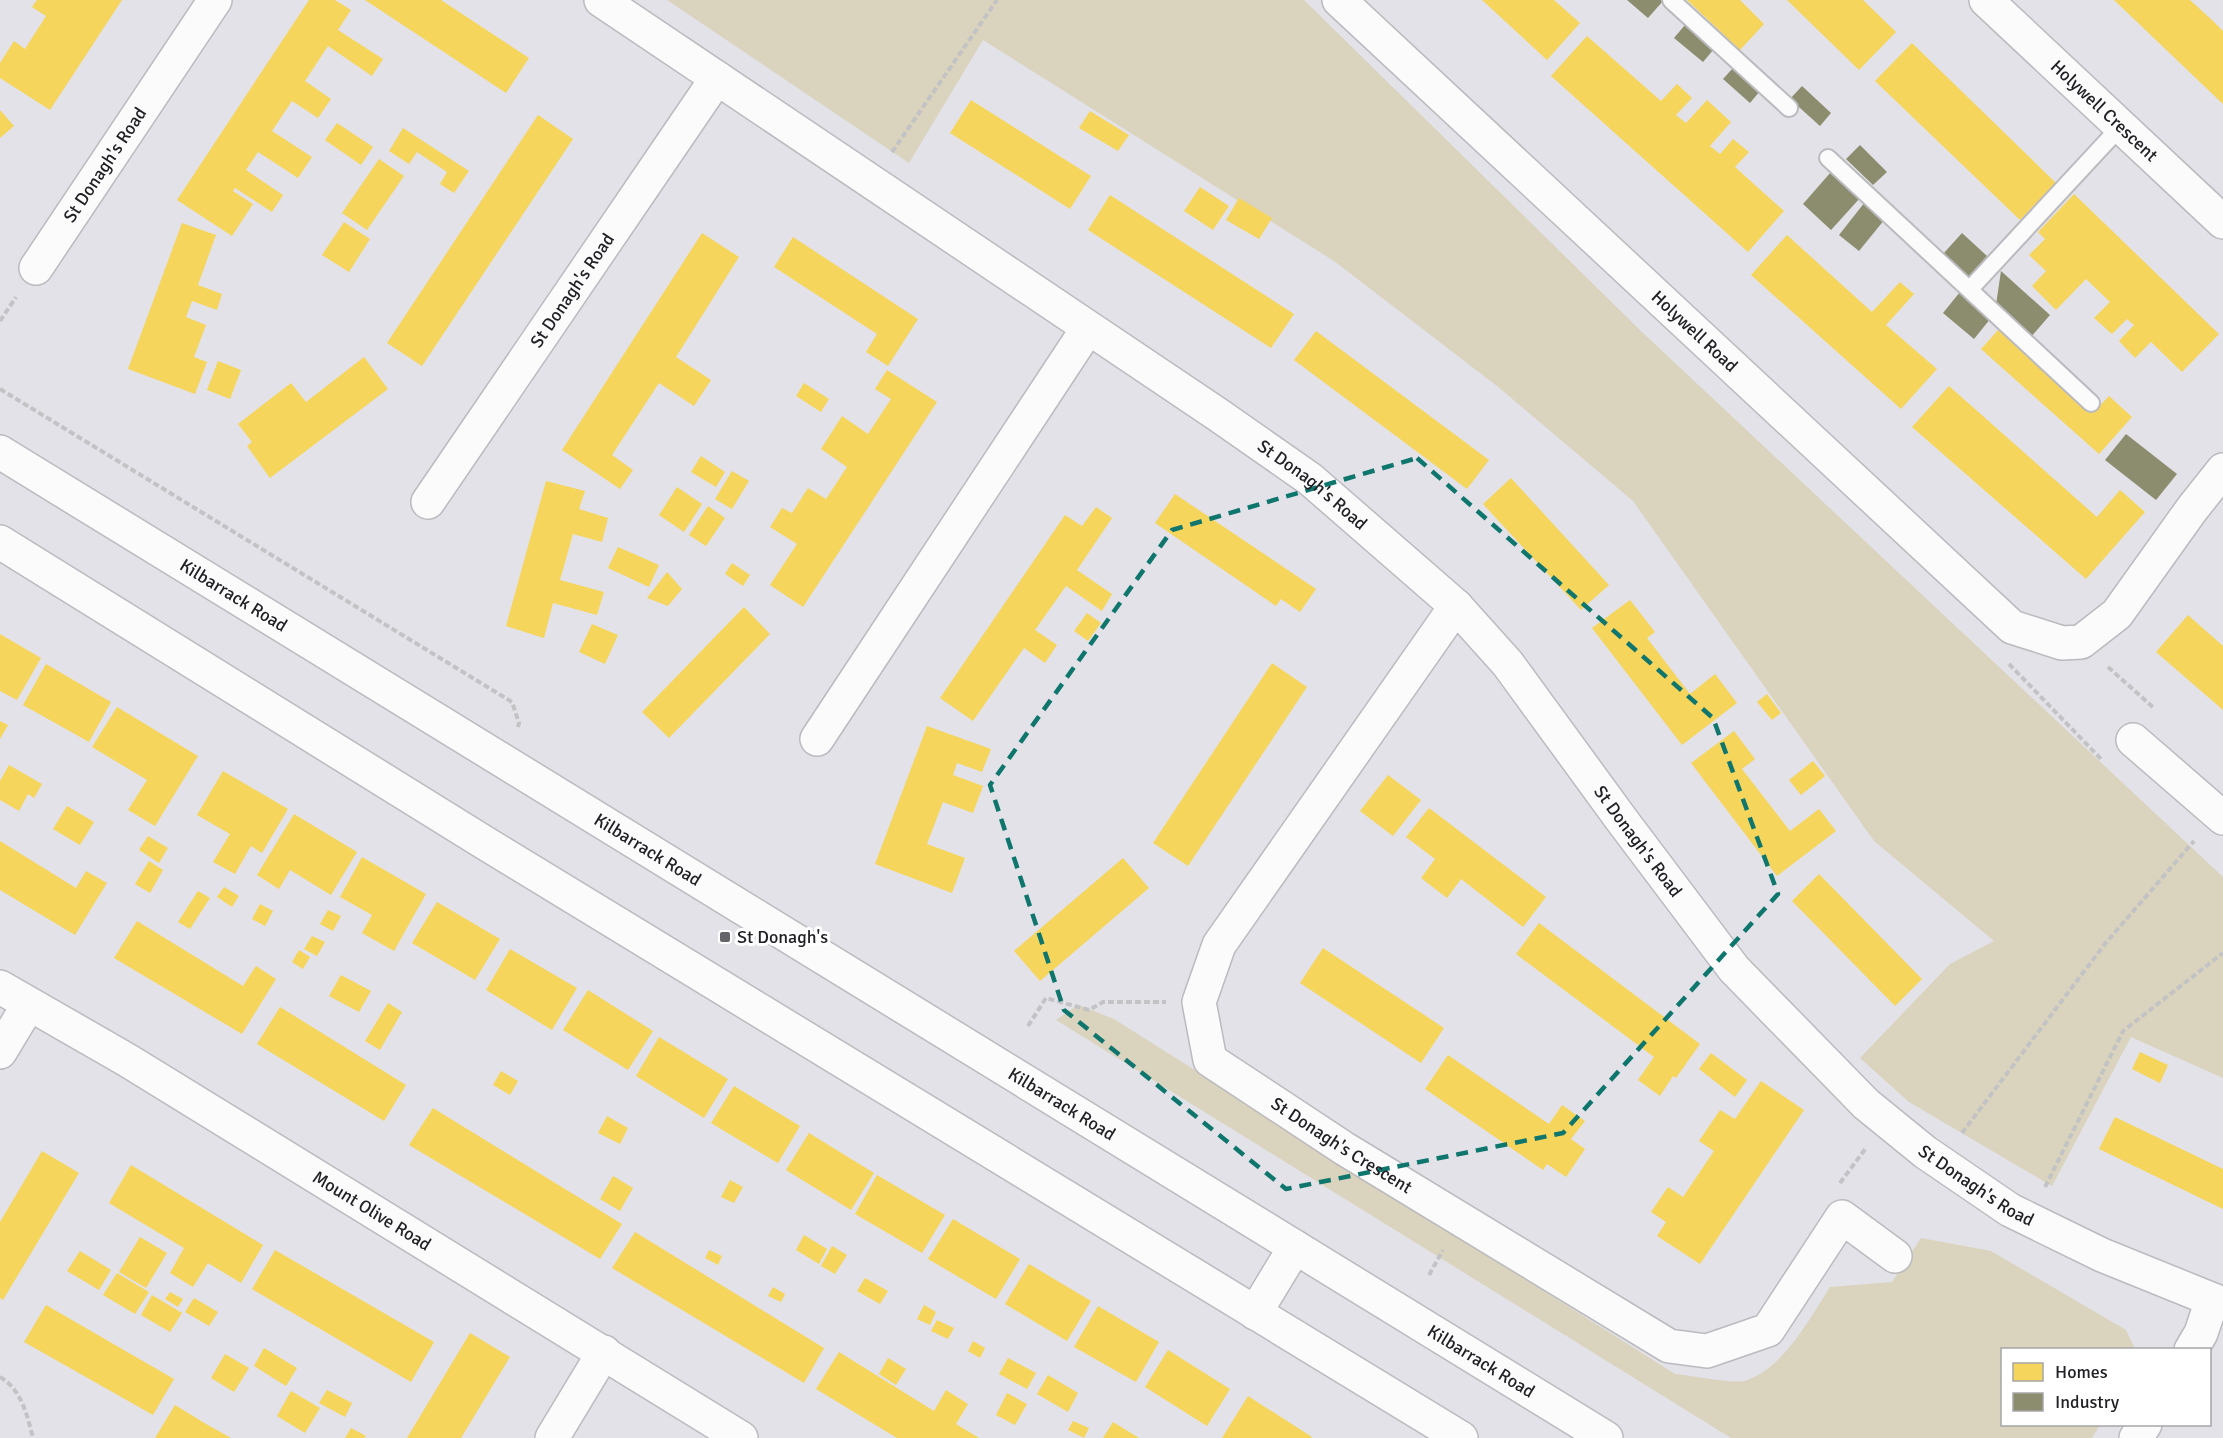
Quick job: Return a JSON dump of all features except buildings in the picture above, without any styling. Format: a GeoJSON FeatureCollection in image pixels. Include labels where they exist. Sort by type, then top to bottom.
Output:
{"type":"FeatureCollection","features":[{"type":"Feature","properties":{"kind":"street","name":"St Donagh's Road"},"geometry":{"type":"LineString","coordinates":[[36,268],[215,0]]}},
{"type":"Feature","properties":{"kind":"street","name":"St Donagh's Road"},"geometry":{"type":"LineString","coordinates":[[601,0],[1310,479],[1456,606],[1508,664],[1734,969],[1866,1104],[1939,1162],[2010,1210],[2102,1255],[2217,1302]]}},
{"type":"Feature","properties":{"kind":"street","name":"Holywell Road"},"geometry":{"type":"LineString","coordinates":[[1340,0],[2012,627],[2072,643]]}},
{"type":"Feature","properties":{"kind":"street","name":"Holywell Crescent"},"geometry":{"type":"LineString","coordinates":[[1986,0],[2223,222]]}},
{"type":"Feature","properties":{"kind":"street","name":"St Donagh's Road"},"geometry":{"type":"LineString","coordinates":[[428,502],[717,78]]}},
{"type":"Feature","properties":{"kind":"street"},"geometry":{"type":"LineString","coordinates":[[817,739],[1088,328]]}},
{"type":"Feature","properties":{"kind":"street","name":"Kilbarrack Road"},"geometry":{"type":"LineString","coordinates":[[0,452],[1606,1438]]}},
{"type":"Feature","properties":{"kind":"street"},"geometry":{"type":"LineString","coordinates":[[2072,643],[2117,614],[2192,509],[2223,470]]}},
{"type":"Feature","properties":{"kind":"street"},"geometry":{"type":"LineString","coordinates":[[0,542],[485,843],[1461,1438]]}},
{"type":"Feature","properties":{"kind":"street"},"geometry":{"type":"LineString","coordinates":[[1199,1002],[1219,945],[1456,606]]}},
{"type":"Feature","properties":{"kind":"street"},"geometry":{"type":"LineString","coordinates":[[2133,740],[2220,816]]}},
{"type":"Feature","properties":{"kind":"street","name":"Mount Olive Road"},"geometry":{"type":"LineString","coordinates":[[0,987],[128,1060],[741,1438]]}},
{"type":"Feature","properties":{"kind":"street","name":"St Donagh's Crescent"},"geometry":{"type":"LineString","coordinates":[[1199,1002],[1210,1060],[1346,1149],[1669,1346],[1707,1351],[1768,1330],[1842,1216],[1896,1256]]}},
{"type":"Feature","properties":{"kind":"street"},"geometry":{"type":"LineString","coordinates":[[0,1052],[29,1004]]}},
{"type":"Feature","properties":{"kind":"street"},"geometry":{"type":"LineString","coordinates":[[1255,1313],[1295,1247]]}},
{"type":"Feature","properties":{"kind":"street"},"geometry":{"type":"LineString","coordinates":[[2192,1348],[2217,1302]]}},
{"type":"Feature","properties":{"kind":"street"},"geometry":{"type":"LineString","coordinates":[[552,1438],[604,1352]]}},
{"type":"Feature","properties":{"kind":"lane"},"geometry":{"type":"LineString","coordinates":[[1671,0],[1789,108]]}},
{"type":"Feature","properties":{"kind":"lane"},"geometry":{"type":"LineString","coordinates":[[1970,289],[2122,125]]}},
{"type":"Feature","properties":{"kind":"lane"},"geometry":{"type":"LineString","coordinates":[[1828,158],[2091,403]]}},
{"type":"Feature","properties":{"kind":"path"},"geometry":{"type":"LineString","coordinates":[[871,182],[997,0]]}},
{"type":"Feature","properties":{"kind":"path"},"geometry":{"type":"LineString","coordinates":[[0,389],[512,702],[519,723],[516,735],[500,759]]}},
{"type":"Feature","properties":{"kind":"path"},"geometry":{"type":"LineString","coordinates":[[2003,659],[2100,759],[2110,764],[2158,712],[2072,643]]}},
{"type":"Feature","properties":{"kind":"path"},"geometry":{"type":"LineString","coordinates":[[1939,1162],[2104,945],[2220,816]]}},
{"type":"Feature","properties":{"kind":"path"},"geometry":{"type":"LineString","coordinates":[[2029,1220],[2123,1031],[2223,953]]}},
{"type":"Feature","properties":{"kind":"path"},"geometry":{"type":"LineString","coordinates":[[1028,1026],[1046,998],[1089,1010],[1103,1002],[1199,1002]]}},
{"type":"Feature","properties":{"kind":"path"},"geometry":{"type":"LineString","coordinates":[[1839,1185],[1866,1148],[1891,1125]]}},
{"type":"Feature","properties":{"kind":"path"},"geometry":{"type":"LineString","coordinates":[[1429,1275],[1444,1248]]}},
{"type":"Feature","properties":{"kind":"path"},"geometry":{"type":"LineString","coordinates":[[0,1377],[6,1381],[24,1404],[33,1438]]}},
{"type":"Feature","properties":{"kind":"highlighted area"},"geometry":{"type":"Polygon","coordinates":[[[1417,458],[1713,718],[1778,894],[1563,1133],[1286,1189],[1064,1010],[990,785],[1172,530],[1417,458]]]}},
{"type":"Feature","properties":{"kind":"shaded area"},"geometry":{"type":"Polygon","coordinates":[[[667,0],[1304,0],[1642,332],[2223,877],[2223,1078],[2131,1037],[2052,1186],[1909,1102],[1860,1058],[1950,964],[1994,941],[1874,841],[1633,501],[1497,386],[1334,261],[983,40],[909,163],[667,0]]]}},
{"type":"Feature","properties":{"kind":"shaded area"},"geometry":{"type":"Polygon","coordinates":[[[1078,1005],[1114,1019],[1675,1374],[1739,1382],[1758,1375],[1783,1355],[1794,1342],[1830,1287],[1892,1282],[1921,1238],[1991,1251],[2126,1330],[2135,1348],[2001,1348],[2001,1426],[2099,1426],[2092,1438],[1731,1438],[1056,1020],[1078,1005]]]}},
{"type":"Feature","properties":{"kind":"place","name":"St Donagh's"},"geometry":{"type":"Point","coordinates":[725,937]}}]}
